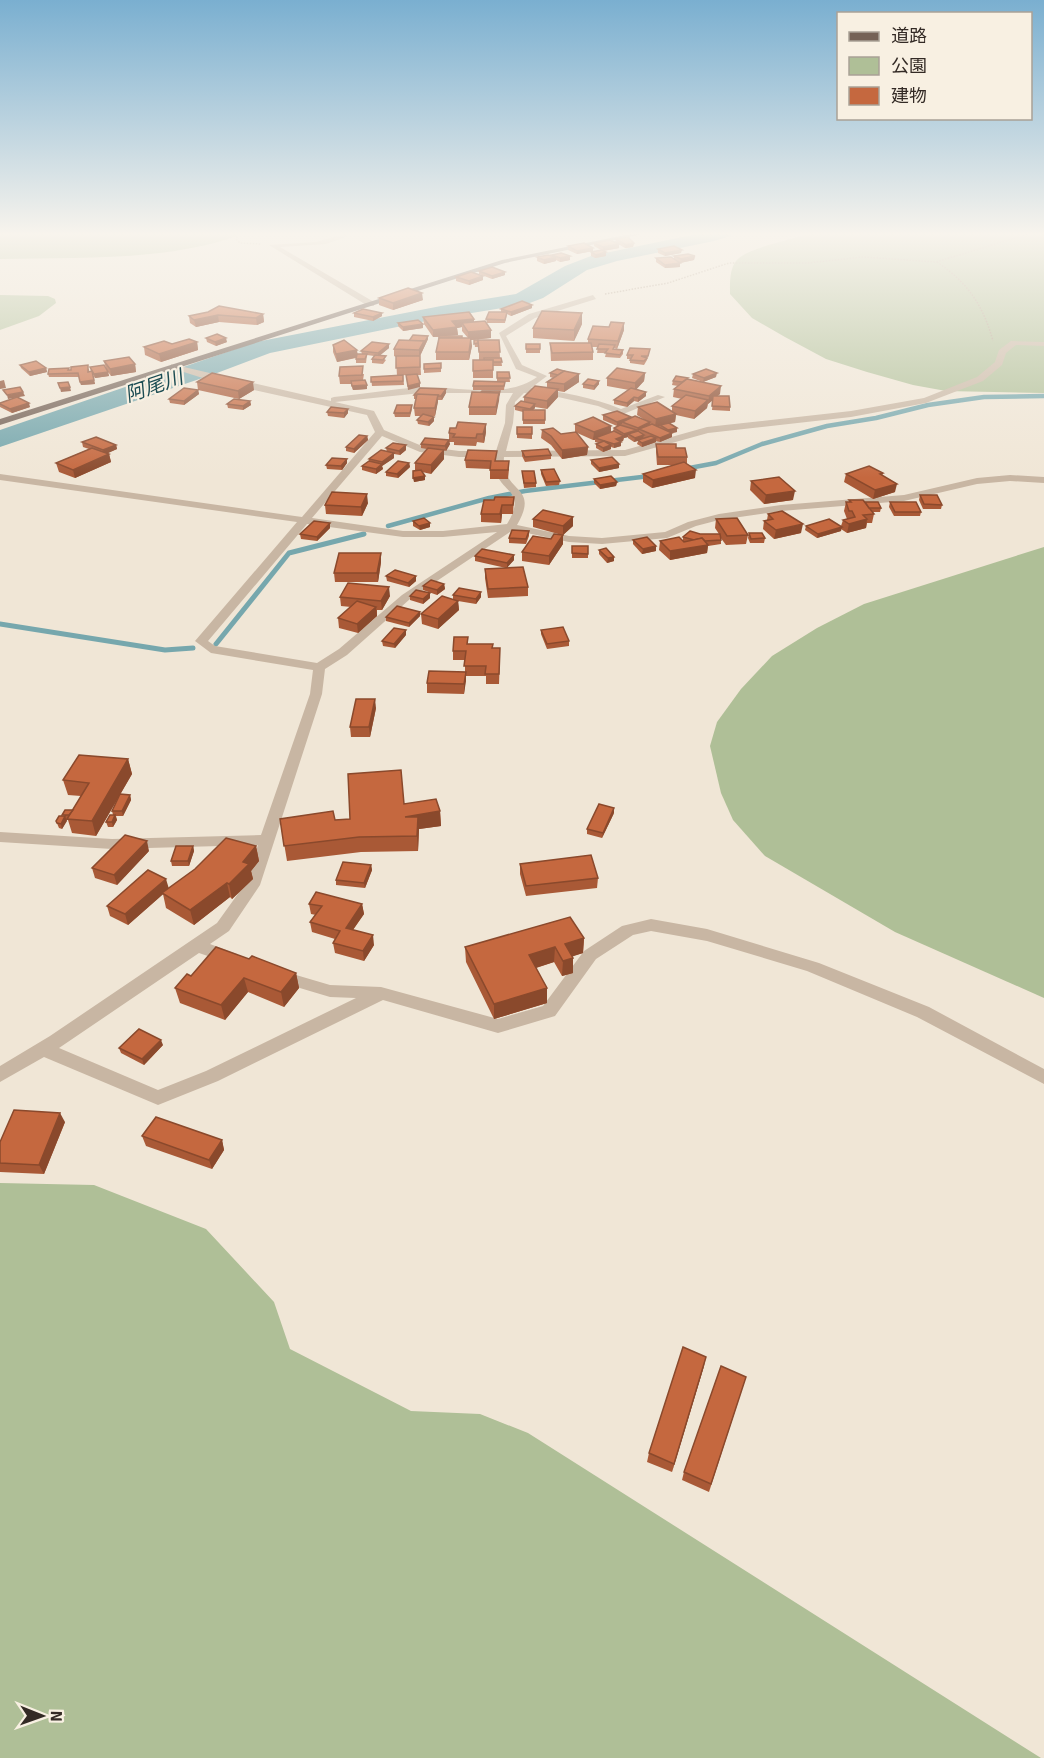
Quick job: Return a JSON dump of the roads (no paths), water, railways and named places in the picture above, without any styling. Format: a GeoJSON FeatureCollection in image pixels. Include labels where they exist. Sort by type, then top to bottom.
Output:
{"type":"FeatureCollection","features":[{"type":"Feature","properties":{"kind":"main road"},"geometry":{"type":"LineString","coordinates":[[0,422],[339,314]]}},
{"type":"Feature","properties":{"kind":"street"},"geometry":{"type":"LineString","coordinates":[[380,432],[201,641],[211,650],[319,667],[343,652],[406,597],[511,527],[520,512],[522,500],[519,492],[506,483],[500,471],[500,454],[509,423],[511,401],[521,390],[540,381],[543,375],[519,367],[502,335],[537,314]]}},
{"type":"Feature","properties":{"kind":"street"},"geometry":{"type":"LineString","coordinates":[[174,366],[209,377],[371,413],[380,432],[411,446],[435,452],[625,453],[707,430],[746,424],[822,418],[926,400],[980,380],[999,363],[1002,352],[1014,343],[1044,344]]}},
{"type":"Feature","properties":{"kind":"street"},"geometry":{"type":"LineString","coordinates":[[325,401],[421,390],[490,392],[521,390],[558,394],[601,404],[621,412],[661,397]]}},
{"type":"Feature","properties":{"kind":"street"},"geometry":{"type":"LineString","coordinates":[[0,477],[403,534],[443,534],[511,527],[569,539],[602,541],[667,535],[692,524],[719,517],[781,508],[904,498],[977,482],[1010,478],[1044,480]]}},
{"type":"Feature","properties":{"kind":"street"},"geometry":{"type":"LineString","coordinates":[[0,1075],[44,1048],[223,927],[252,885],[316,694],[319,667]]}},
{"type":"Feature","properties":{"kind":"street"},"geometry":{"type":"LineString","coordinates":[[0,837],[112,844],[267,840]]}},
{"type":"Feature","properties":{"kind":"street"},"geometry":{"type":"LineString","coordinates":[[269,972],[330,991],[381,993],[498,1026],[549,1011],[590,955],[627,930],[651,925],[707,935],[813,967],[923,1012],[1044,1077]]}},
{"type":"Feature","properties":{"kind":"street"},"geometry":{"type":"LineString","coordinates":[[197,946],[248,965]]}},
{"type":"Feature","properties":{"kind":"street"},"geometry":{"type":"LineString","coordinates":[[44,1048],[158,1098],[212,1076],[381,993]]}},
{"type":"Feature","properties":{"kind":"waterway","name":"阿尾川"},"geometry":{"type":"LineString","coordinates":[[0,439],[264,347],[431,314]]}},
{"type":"Feature","properties":{"kind":"waterway"},"geometry":{"type":"LineString","coordinates":[[684,469],[716,463],[762,444],[827,426],[876,418],[928,405],[984,397],[1044,396]]}},
{"type":"Feature","properties":{"kind":"waterway"},"geometry":{"type":"LineString","coordinates":[[388,526],[489,498],[525,491],[650,476]]}},
{"type":"Feature","properties":{"kind":"waterway"},"geometry":{"type":"LineString","coordinates":[[216,644],[289,553],[364,534]]}},
{"type":"Feature","properties":{"kind":"waterway"},"geometry":{"type":"LineString","coordinates":[[0,624],[165,650],[193,648]]}}]}
